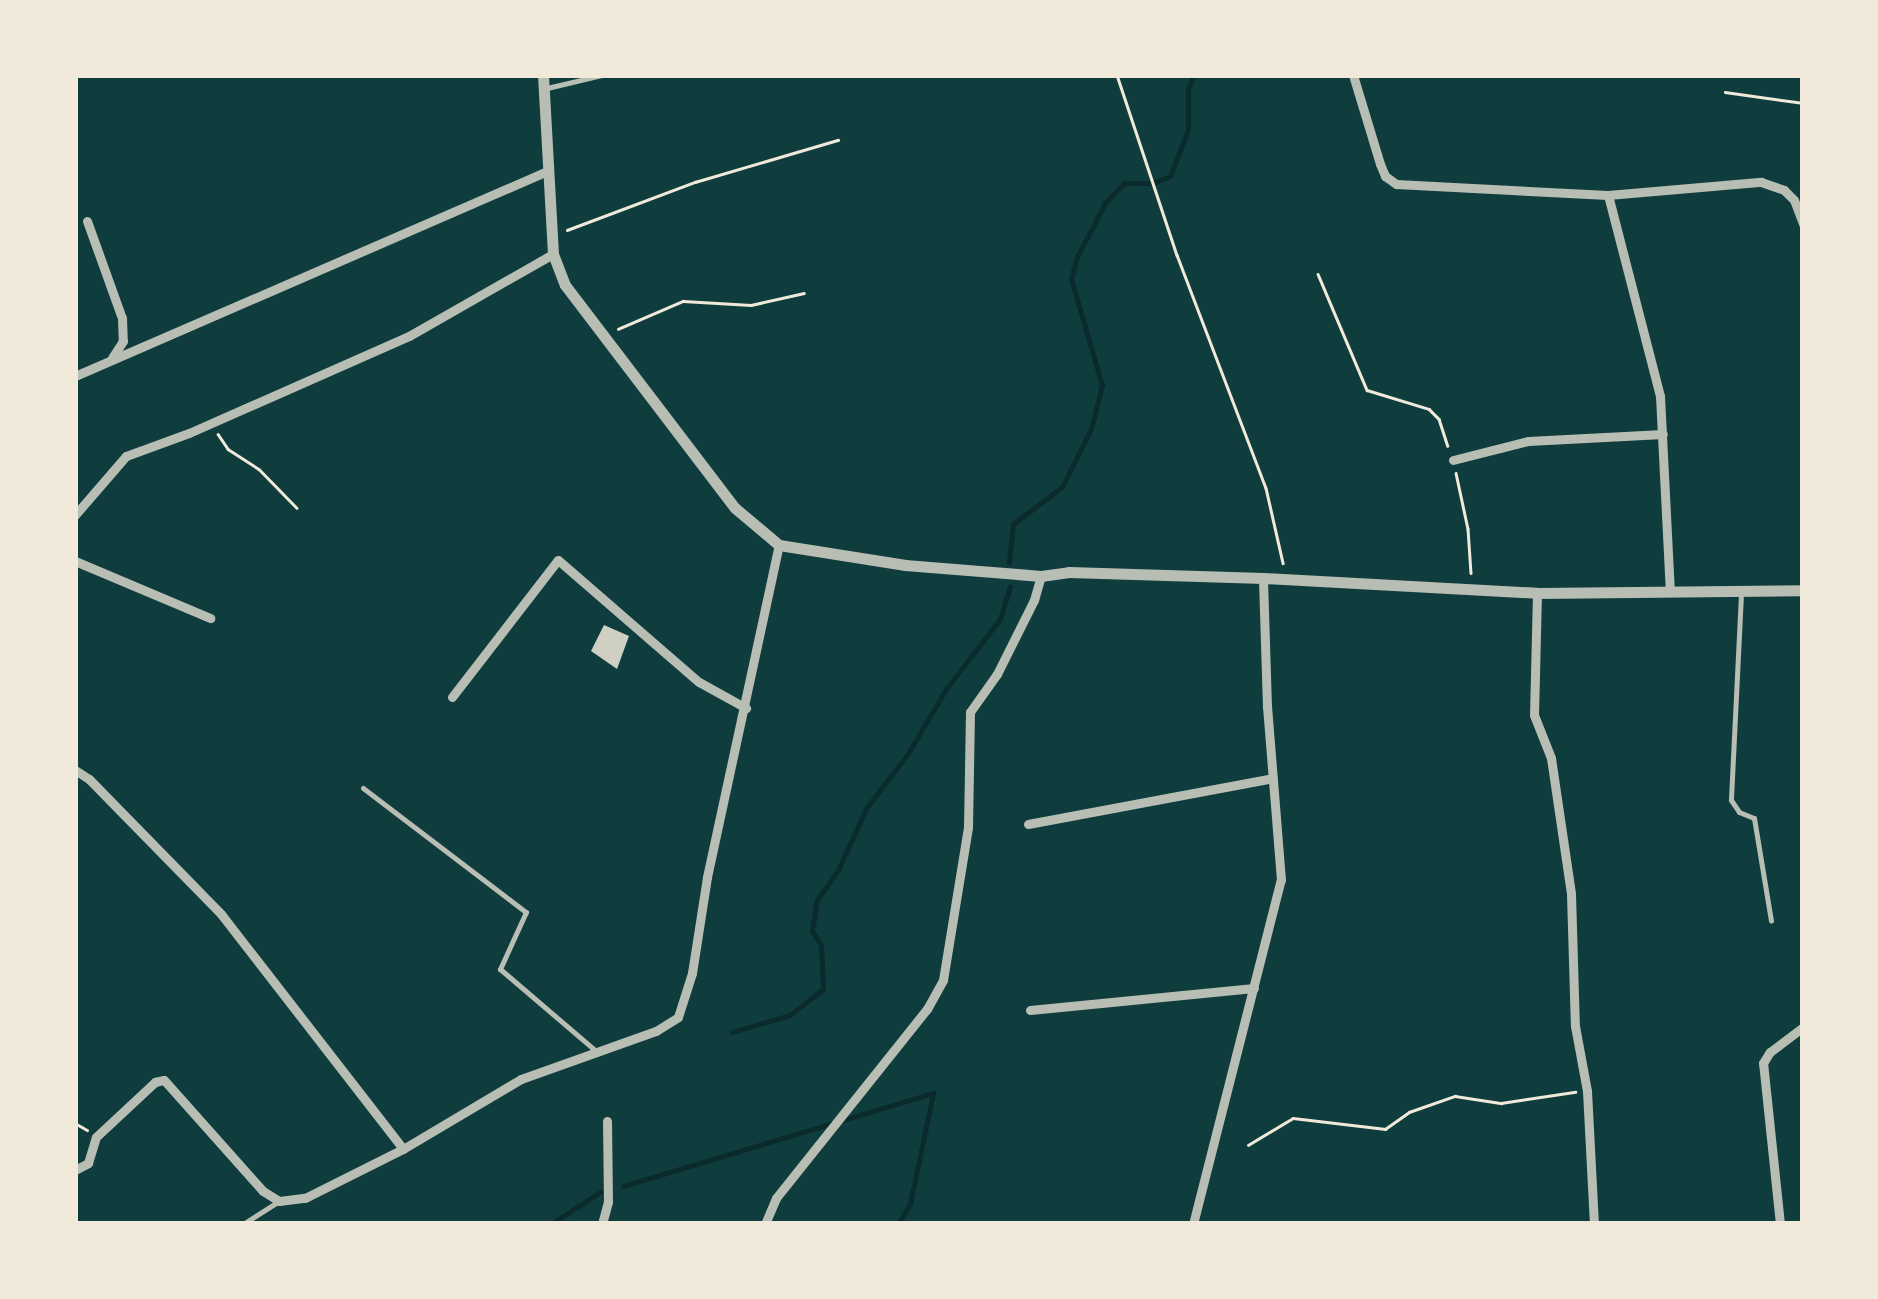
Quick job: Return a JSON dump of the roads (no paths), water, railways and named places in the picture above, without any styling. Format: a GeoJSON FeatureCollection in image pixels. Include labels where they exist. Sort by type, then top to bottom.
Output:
{"type":"FeatureCollection","features":[{"type":"Feature","properties":{"kind":"street"},"geometry":{"type":"LineString","coordinates":[[1354,75],[1380,164],[1385,176],[1396,184],[1608,195],[1761,182],[1784,190],[1794,200],[1803,224]]}},
{"type":"Feature","properties":{"kind":"street"},"geometry":{"type":"LineString","coordinates":[[543,82],[545,172],[553,254],[565,285],[735,508],[779,545],[904,565],[1041,576],[1068,572],[1263,578],[1537,592],[1803,590]]}},
{"type":"Feature","properties":{"kind":"street"},"geometry":{"type":"LineString","coordinates":[[75,376],[545,172]]}},
{"type":"Feature","properties":{"kind":"street"},"geometry":{"type":"LineString","coordinates":[[1608,195],[1660,396],[1670,591]]}},
{"type":"Feature","properties":{"kind":"street"},"geometry":{"type":"LineString","coordinates":[[87,221],[122,318],[122,341],[111,361]]}},
{"type":"Feature","properties":{"kind":"street"},"geometry":{"type":"LineString","coordinates":[[75,516],[126,456],[409,336],[553,254]]}},
{"type":"Feature","properties":{"kind":"street"},"geometry":{"type":"LineString","coordinates":[[1453,460],[1528,441],[1663,434]]}},
{"type":"Feature","properties":{"kind":"street"},"geometry":{"type":"LineString","coordinates":[[75,1170],[88,1164],[96,1137],[154,1082],[164,1080],[263,1192],[279,1201],[305,1198],[403,1149],[521,1079],[656,1031],[678,1017],[692,973],[707,877],[779,545]]}},
{"type":"Feature","properties":{"kind":"street"},"geometry":{"type":"LineString","coordinates":[[452,697],[558,560],[699,682],[746,708]]}},
{"type":"Feature","properties":{"kind":"street"},"geometry":{"type":"LineString","coordinates":[[75,561],[210,618]]}},
{"type":"Feature","properties":{"kind":"street"},"geometry":{"type":"LineString","coordinates":[[765,1224],[776,1198],[927,1009],[943,980],[968,827],[970,712],[996,674],[1034,600],[1041,576]]}},
{"type":"Feature","properties":{"kind":"street"},"geometry":{"type":"LineString","coordinates":[[1193,1224],[1281,880],[1263,578]]}},
{"type":"Feature","properties":{"kind":"street"},"geometry":{"type":"LineString","coordinates":[[1537,592],[1534,715],[1551,758],[1571,894],[1575,1026],[1587,1091],[1594,1224]]}},
{"type":"Feature","properties":{"kind":"street"},"geometry":{"type":"LineString","coordinates":[[75,770],[90,779],[221,914],[403,1149]]}},
{"type":"Feature","properties":{"kind":"street"},"geometry":{"type":"LineString","coordinates":[[1028,824],[1273,778]]}},
{"type":"Feature","properties":{"kind":"street"},"geometry":{"type":"LineString","coordinates":[[1030,1010],[1254,988]]}},
{"type":"Feature","properties":{"kind":"street"},"geometry":{"type":"LineString","coordinates":[[1780,1224],[1764,1063],[1770,1052],[1803,1027]]}},
{"type":"Feature","properties":{"kind":"street"},"geometry":{"type":"LineString","coordinates":[[602,1224],[608,1202],[607,1122]]}},
{"type":"Feature","properties":{"kind":"lane"},"geometry":{"type":"LineString","coordinates":[[543,82],[602,75]]}},
{"type":"Feature","properties":{"kind":"lane"},"geometry":{"type":"LineString","coordinates":[[1741,590],[1731,800],[1739,812],[1754,818],[1772,921]]}},
{"type":"Feature","properties":{"kind":"lane"},"geometry":{"type":"LineString","coordinates":[[362,788],[526,912],[500,970],[596,1051]]}},
{"type":"Feature","properties":{"kind":"lane"},"geometry":{"type":"LineString","coordinates":[[243,1224],[279,1201]]}},
{"type":"Feature","properties":{"kind":"waterway"},"geometry":{"type":"LineString","coordinates":[[1009,562],[1013,524],[1062,487],[1091,429],[1102,385],[1071,279],[1077,257],[1105,203],[1124,183],[1153,183],[1170,176],[1188,130],[1188,88],[1194,75]]}},
{"type":"Feature","properties":{"kind":"waterway"},"geometry":{"type":"LineString","coordinates":[[732,1032],[790,1015],[823,989],[821,945],[812,931],[817,900],[838,870],[867,807],[907,755],[946,689],[1000,619],[1010,586]]}},
{"type":"Feature","properties":{"kind":"waterway"},"geometry":{"type":"LineString","coordinates":[[623,1186],[933,1093],[910,1204],[898,1224]]}},
{"type":"Feature","properties":{"kind":"waterway"},"geometry":{"type":"LineString","coordinates":[[551,1224],[600,1192]]}}]}
